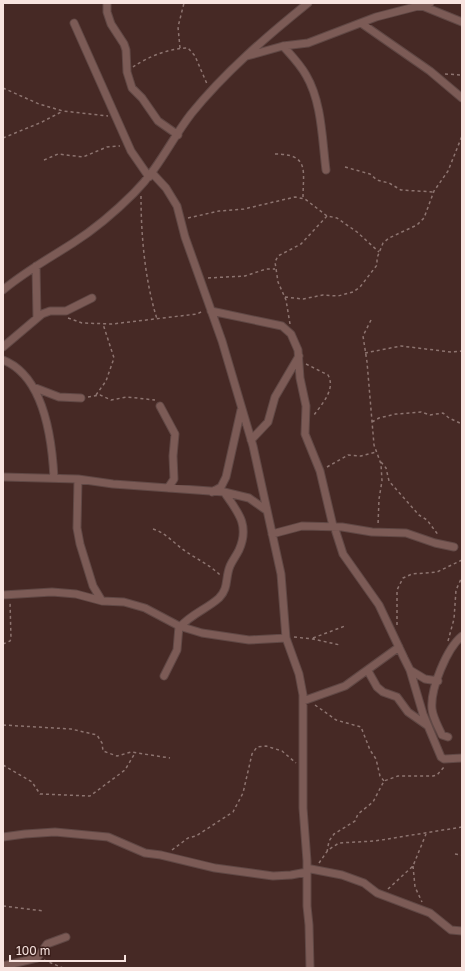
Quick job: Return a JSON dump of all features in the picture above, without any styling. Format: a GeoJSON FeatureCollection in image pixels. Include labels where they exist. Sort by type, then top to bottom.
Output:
{"type":"FeatureCollection","features":[{"type":"Feature","properties":{"kind":"street"},"geometry":{"type":"LineString","coordinates":[[107,3],[107,12],[110,24],[124,44],[126,50],[127,72],[132,88],[142,98],[158,121],[178,135]]}},
{"type":"Feature","properties":{"kind":"street"},"geometry":{"type":"LineString","coordinates":[[3,290],[36,266],[74,243],[103,222],[151,175],[191,115],[211,92],[244,57],[308,3]]}},
{"type":"Feature","properties":{"kind":"street"},"geometry":{"type":"LineString","coordinates":[[244,57],[283,46],[308,43],[376,17],[430,3]]}},
{"type":"Feature","properties":{"kind":"street"},"geometry":{"type":"LineString","coordinates":[[420,5],[462,22]]}},
{"type":"Feature","properties":{"kind":"street"},"geometry":{"type":"LineString","coordinates":[[74,23],[128,145],[139,165],[170,194],[181,219],[251,440],[281,574],[286,638],[306,700],[303,767],[304,827],[309,870],[310,968]]}},
{"type":"Feature","properties":{"kind":"street"},"geometry":{"type":"LineString","coordinates":[[361,23],[430,71],[462,98]]}},
{"type":"Feature","properties":{"kind":"street"},"geometry":{"type":"LineString","coordinates":[[283,46],[298,63],[310,85],[318,108],[326,170]]}},
{"type":"Feature","properties":{"kind":"street"},"geometry":{"type":"LineString","coordinates":[[36,266],[37,318]]}},
{"type":"Feature","properties":{"kind":"street"},"geometry":{"type":"LineString","coordinates":[[3,348],[42,314],[74,308],[92,298]]}},
{"type":"Feature","properties":{"kind":"street"},"geometry":{"type":"LineString","coordinates":[[210,308],[282,326],[291,334],[297,345],[300,378],[306,406],[305,434],[320,471],[343,554],[379,605],[410,670],[429,726],[442,757],[447,759],[462,758]]}},
{"type":"Feature","properties":{"kind":"street"},"geometry":{"type":"LineString","coordinates":[[251,440],[268,422],[275,397],[299,359]]}},
{"type":"Feature","properties":{"kind":"street"},"geometry":{"type":"LineString","coordinates":[[3,360],[13,364],[21,370],[33,387],[49,428],[54,478]]}},
{"type":"Feature","properties":{"kind":"street"},"geometry":{"type":"LineString","coordinates":[[33,387],[59,397],[81,398]]}},
{"type":"Feature","properties":{"kind":"street"},"geometry":{"type":"LineString","coordinates":[[160,406],[175,434],[173,456],[174,479],[168,488]]}},
{"type":"Feature","properties":{"kind":"street"},"geometry":{"type":"LineString","coordinates":[[212,492],[220,487],[226,477],[242,408]]}},
{"type":"Feature","properties":{"kind":"street"},"geometry":{"type":"LineString","coordinates":[[3,477],[78,479],[113,484],[224,492],[249,498],[266,510]]}},
{"type":"Feature","properties":{"kind":"street"},"geometry":{"type":"LineString","coordinates":[[78,479],[77,528],[80,544],[93,586],[102,601]]}},
{"type":"Feature","properties":{"kind":"street"},"geometry":{"type":"LineString","coordinates":[[164,676],[175,658],[180,627],[186,620],[221,597],[228,582],[230,566],[241,545],[244,527],[239,513],[224,492]]}},
{"type":"Feature","properties":{"kind":"street"},"geometry":{"type":"LineString","coordinates":[[272,534],[302,526],[334,526],[379,533],[406,533],[435,543],[454,547]]}},
{"type":"Feature","properties":{"kind":"street"},"geometry":{"type":"LineString","coordinates":[[7,595],[66,592],[83,595],[102,601],[124,602],[145,608],[180,627],[236,639],[286,638]]}},
{"type":"Feature","properties":{"kind":"street"},"geometry":{"type":"LineString","coordinates":[[448,737],[442,735],[432,709],[434,694],[444,660],[462,636]]}},
{"type":"Feature","properties":{"kind":"street"},"geometry":{"type":"LineString","coordinates":[[306,700],[345,686],[368,671],[399,647]]}},
{"type":"Feature","properties":{"kind":"street"},"geometry":{"type":"LineString","coordinates":[[410,670],[425,679],[438,681]]}},
{"type":"Feature","properties":{"kind":"street"},"geometry":{"type":"LineString","coordinates":[[368,671],[377,687],[383,692],[397,697],[408,712],[429,726]]}},
{"type":"Feature","properties":{"kind":"street"},"geometry":{"type":"LineString","coordinates":[[3,837],[55,832],[108,837],[145,853],[163,855],[215,868],[273,876],[290,875],[309,870],[342,875],[364,882],[377,893],[430,913],[451,930],[462,931]]}},
{"type":"Feature","properties":{"kind":"street"},"geometry":{"type":"LineString","coordinates":[[3,966],[33,960],[39,956],[47,944],[66,937]]}},
{"type":"Feature","properties":{"kind":"path"},"geometry":{"type":"LineString","coordinates":[[180,48],[178,27],[184,3]]}},
{"type":"Feature","properties":{"kind":"path"},"geometry":{"type":"LineString","coordinates":[[127,72],[149,58],[180,48],[188,48],[195,56],[211,92]]}},
{"type":"Feature","properties":{"kind":"path"},"geometry":{"type":"LineString","coordinates":[[430,71],[462,75]]}},
{"type":"Feature","properties":{"kind":"path"},"geometry":{"type":"LineString","coordinates":[[3,88],[39,104],[63,111],[116,117]]}},
{"type":"Feature","properties":{"kind":"path"},"geometry":{"type":"LineString","coordinates":[[3,138],[42,122],[63,111]]}},
{"type":"Feature","properties":{"kind":"path"},"geometry":{"type":"LineString","coordinates":[[286,297],[304,299],[314,296],[338,296],[353,292],[374,271],[377,265],[379,252],[389,238],[417,225],[424,218],[434,192],[448,171],[462,136]]}},
{"type":"Feature","properties":{"kind":"path"},"geometry":{"type":"LineString","coordinates":[[44,160],[58,154],[83,157],[107,147],[128,145]]}},
{"type":"Feature","properties":{"kind":"path"},"geometry":{"type":"LineString","coordinates":[[275,154],[294,156],[302,165],[305,175],[303,198]]}},
{"type":"Feature","properties":{"kind":"path"},"geometry":{"type":"LineString","coordinates":[[345,167],[370,174],[377,180],[389,183],[401,190],[434,192]]}},
{"type":"Feature","properties":{"kind":"path"},"geometry":{"type":"LineString","coordinates":[[142,184],[141,220],[143,254],[147,269],[147,283],[157,319]]}},
{"type":"Feature","properties":{"kind":"path"},"geometry":{"type":"LineString","coordinates":[[181,219],[220,211],[244,209],[295,197],[303,198],[327,216],[337,218],[357,232],[379,252]]}},
{"type":"Feature","properties":{"kind":"path"},"geometry":{"type":"LineString","coordinates":[[291,334],[286,297],[278,282],[275,262],[278,256],[301,244],[327,216]]}},
{"type":"Feature","properties":{"kind":"path"},"geometry":{"type":"LineString","coordinates":[[200,278],[245,276],[266,269],[275,269]]}},
{"type":"Feature","properties":{"kind":"path"},"geometry":{"type":"LineString","coordinates":[[58,311],[74,321],[102,324],[196,314],[210,308]]}},
{"type":"Feature","properties":{"kind":"path"},"geometry":{"type":"LineString","coordinates":[[371,320],[363,336],[376,452],[386,468],[390,482],[419,514],[427,520],[440,537]]}},
{"type":"Feature","properties":{"kind":"path"},"geometry":{"type":"LineString","coordinates":[[95,396],[106,381],[114,358],[102,324]]}},
{"type":"Feature","properties":{"kind":"path"},"geometry":{"type":"LineString","coordinates":[[365,353],[401,346],[451,352],[462,351]]}},
{"type":"Feature","properties":{"kind":"path"},"geometry":{"type":"LineString","coordinates":[[299,359],[326,373],[330,378],[326,400],[312,417]]}},
{"type":"Feature","properties":{"kind":"path"},"geometry":{"type":"LineString","coordinates":[[81,398],[105,396],[111,400],[127,397],[153,400],[160,406]]}},
{"type":"Feature","properties":{"kind":"path"},"geometry":{"type":"LineString","coordinates":[[372,422],[380,418],[396,414],[421,412],[430,415],[443,413],[449,418],[462,424]]}},
{"type":"Feature","properties":{"kind":"path"},"geometry":{"type":"LineString","coordinates":[[320,471],[348,455],[361,456],[376,452]]}},
{"type":"Feature","properties":{"kind":"path"},"geometry":{"type":"LineString","coordinates":[[379,533],[377,518],[382,481],[381,462]]}},
{"type":"Feature","properties":{"kind":"path"},"geometry":{"type":"LineString","coordinates":[[153,529],[168,536],[182,549],[213,567],[228,582]]}},
{"type":"Feature","properties":{"kind":"path"},"geometry":{"type":"LineString","coordinates":[[397,626],[397,590],[403,578],[412,574],[437,572],[462,560]]}},
{"type":"Feature","properties":{"kind":"path"},"geometry":{"type":"LineString","coordinates":[[448,643],[454,619],[456,590],[462,577]]}},
{"type":"Feature","properties":{"kind":"path"},"geometry":{"type":"LineString","coordinates":[[3,644],[11,639],[7,595]]}},
{"type":"Feature","properties":{"kind":"path"},"geometry":{"type":"LineString","coordinates":[[311,638],[345,626]]}},
{"type":"Feature","properties":{"kind":"path"},"geometry":{"type":"LineString","coordinates":[[286,638],[311,638],[340,645]]}},
{"type":"Feature","properties":{"kind":"path"},"geometry":{"type":"LineString","coordinates":[[306,700],[336,720],[361,727],[370,750],[376,759],[380,776],[384,781]]}},
{"type":"Feature","properties":{"kind":"path"},"geometry":{"type":"LineString","coordinates":[[3,725],[60,728],[90,732],[100,738],[105,753],[117,756],[135,753],[170,758]]}},
{"type":"Feature","properties":{"kind":"path"},"geometry":{"type":"LineString","coordinates":[[163,855],[188,838],[196,836],[233,812],[245,789],[252,754],[257,747],[266,746],[282,751],[303,767]]}},
{"type":"Feature","properties":{"kind":"path"},"geometry":{"type":"LineString","coordinates":[[3,765],[32,782],[40,794],[89,796],[105,786],[115,776],[126,770],[135,753]]}},
{"type":"Feature","properties":{"kind":"path"},"geometry":{"type":"LineString","coordinates":[[327,852],[329,841],[334,834],[356,821],[358,814],[373,802],[384,781],[398,776],[436,775],[444,767],[447,759]]}},
{"type":"Feature","properties":{"kind":"path"},"geometry":{"type":"LineString","coordinates":[[309,870],[318,864],[327,852],[339,843],[375,841],[462,827]]}},
{"type":"Feature","properties":{"kind":"path"},"geometry":{"type":"LineString","coordinates":[[426,834],[413,866],[413,876],[418,894],[430,913]]}},
{"type":"Feature","properties":{"kind":"path"},"geometry":{"type":"LineString","coordinates":[[455,854],[462,854]]}},
{"type":"Feature","properties":{"kind":"path"},"geometry":{"type":"LineString","coordinates":[[377,893],[387,890],[413,866]]}},
{"type":"Feature","properties":{"kind":"path"},"geometry":{"type":"LineString","coordinates":[[3,906],[44,911]]}},
{"type":"Feature","properties":{"kind":"path"},"geometry":{"type":"LineString","coordinates":[[39,956],[51,965],[63,968]]}}]}
